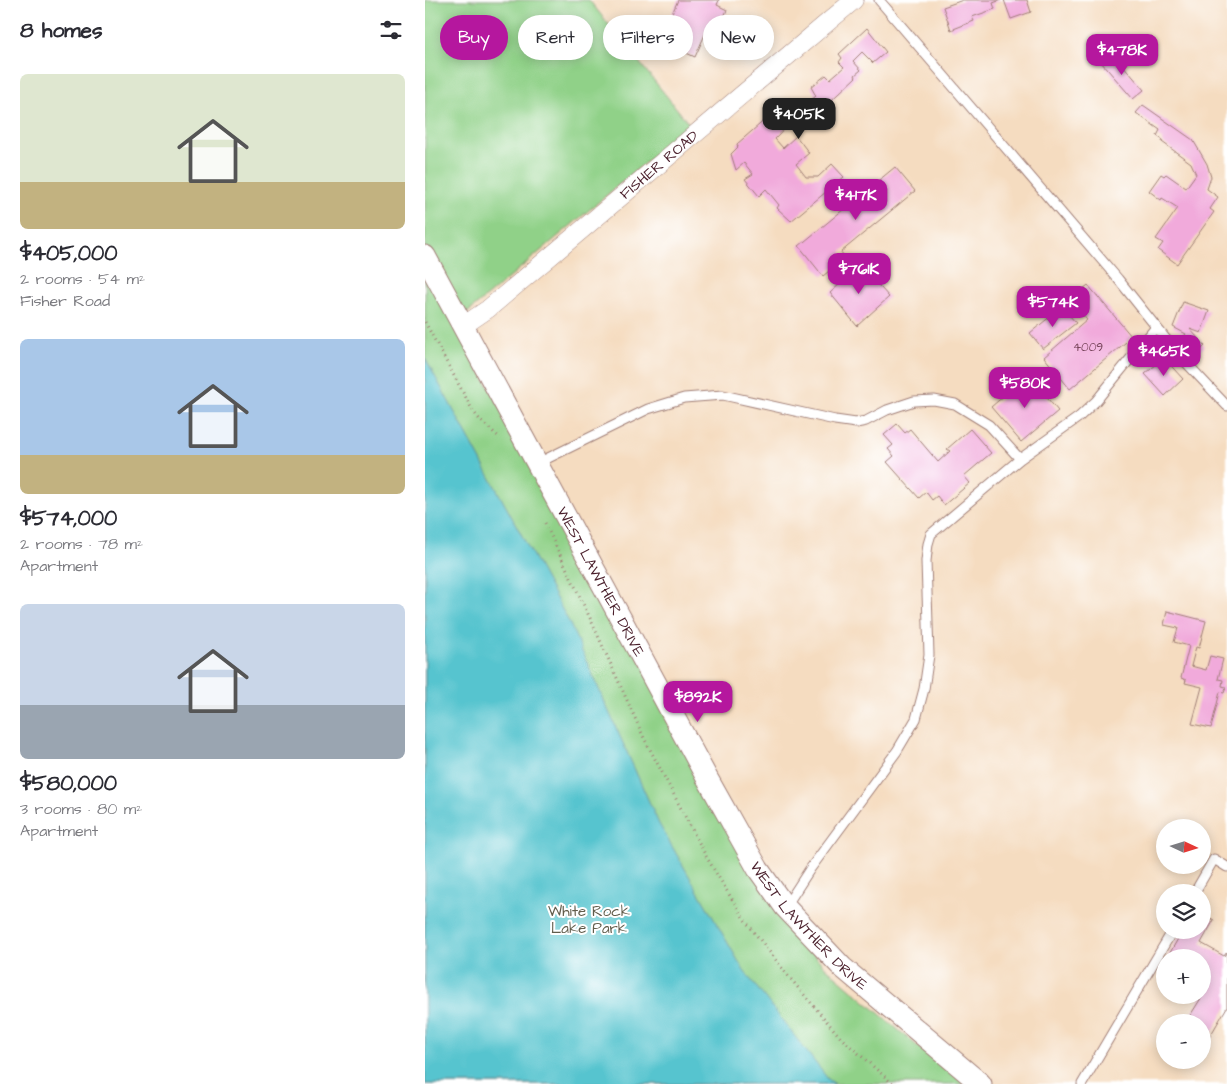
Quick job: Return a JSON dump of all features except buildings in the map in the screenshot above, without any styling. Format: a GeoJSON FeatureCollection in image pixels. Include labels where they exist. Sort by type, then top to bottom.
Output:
{"type":"FeatureCollection","features":[{"type":"Feature","properties":{"kind":"street","name":"FISHER ROAD"},"geometry":{"type":"LineString","coordinates":[[463,326],[488,309],[854,0]]}},
{"type":"Feature","properties":{"kind":"street","name":"WEST LAWTHER DRIVE"},"geometry":{"type":"LineString","coordinates":[[425,256],[757,869],[785,907],[842,966],[981,1084]]}},
{"type":"Feature","properties":{"kind":"lane"},"geometry":{"type":"LineString","coordinates":[[879,0],[1119,279],[1177,352],[1227,406]]}},
{"type":"Feature","properties":{"kind":"lane"},"geometry":{"type":"LineString","coordinates":[[785,907],[810,869],[897,751],[916,719],[924,689],[929,655],[926,561],[931,534],[1020,458],[1079,417],[1096,401],[1156,327]]}},
{"type":"Feature","properties":{"kind":"lane"},"geometry":{"type":"LineString","coordinates":[[537,464],[648,409],[684,398],[723,395],[856,423],[866,421],[887,410],[914,401],[934,400],[955,404],[989,425],[1020,458]]}},
{"type":"Feature","properties":{"kind":"lane"},"geometry":{"type":"LineString","coordinates":[[1200,884],[1214,859],[1227,867]]}},
{"type":"Feature","properties":{"kind":"lane"},"geometry":{"type":"LineString","coordinates":[[1083,1084],[1168,939]]}},
{"type":"Feature","properties":{"kind":"path"},"geometry":{"type":"LineString","coordinates":[[425,322],[473,411],[503,443]]}},
{"type":"Feature","properties":{"kind":"path"},"geometry":{"type":"LineString","coordinates":[[542,517],[644,738],[716,873],[745,919],[789,977],[841,1038],[893,1084]]}},
{"type":"Feature","properties":{"kind":"green space","name":"White Rock Lake Park"},"geometry":{"type":"Polygon","coordinates":[[[425,0],[589,0],[603,17],[603,60],[637,60],[690,125],[454,324],[787,924],[824,966],[916,1045],[966,1084],[425,1084],[425,0]]]}},
{"type":"Feature","properties":{"kind":"water"},"geometry":{"type":"Polygon","coordinates":[[[425,358],[569,622],[659,824],[744,971],[828,1079],[835,1084],[425,1084],[425,358]]]}}]}
